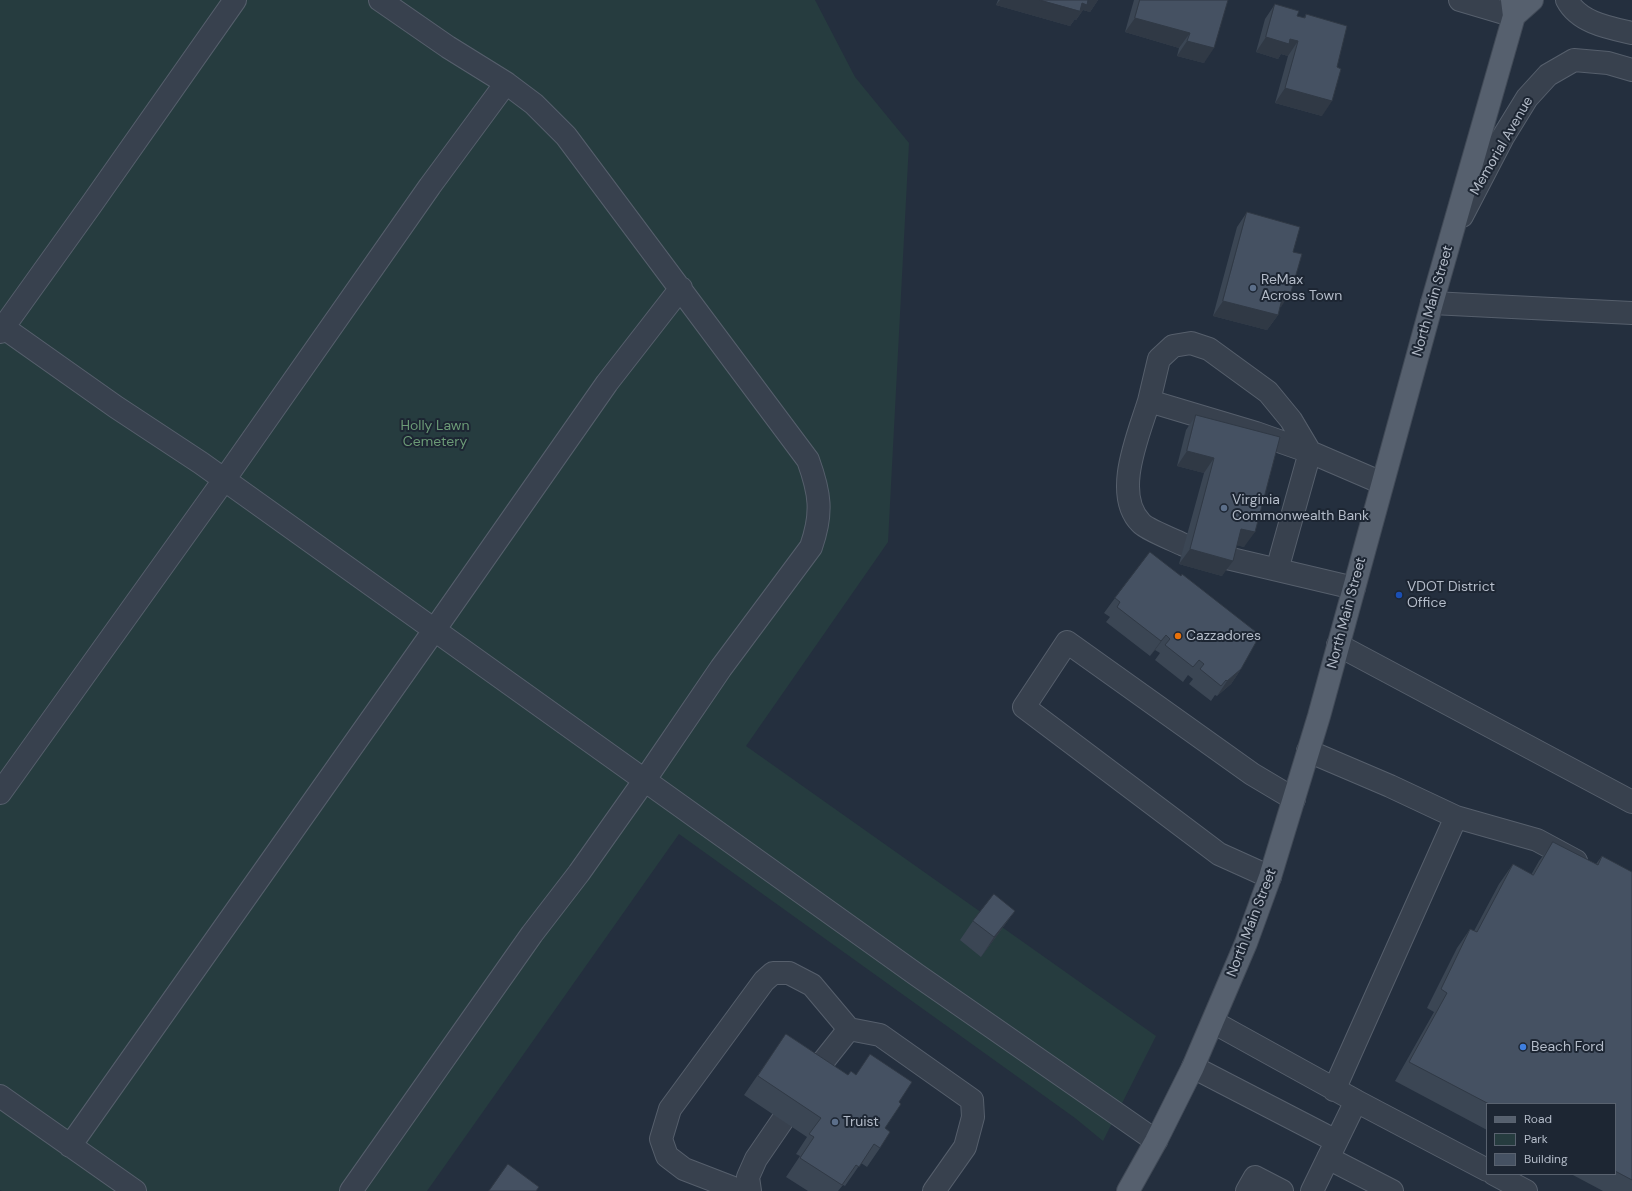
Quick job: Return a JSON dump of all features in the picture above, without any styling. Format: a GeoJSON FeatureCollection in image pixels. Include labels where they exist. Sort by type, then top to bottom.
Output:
{"type":"FeatureCollection","features":[{"type":"Feature","properties":{"kind":"main road"},"geometry":{"type":"LineString","coordinates":[[1513,8],[1532,0]]}},
{"type":"Feature","properties":{"kind":"main road","name":"North Main Street"},"geometry":{"type":"LineString","coordinates":[[1128,1191],[1156,1141],[1193,1067],[1246,943],[1270,877],[1308,751],[1354,588],[1513,8]]}},
{"type":"Feature","properties":{"kind":"street"},"geometry":{"type":"LineString","coordinates":[[235,0],[91,205],[1,328],[224,480],[435,629],[644,781],[918,976],[1156,1141]]}},
{"type":"Feature","properties":{"kind":"street"},"geometry":{"type":"LineString","coordinates":[[351,1191],[532,934],[579,873],[721,668],[811,547],[816,533],[820,508],[816,483],[808,460],[566,136],[534,104],[506,83],[448,47],[380,0]]}},
{"type":"Feature","properties":{"kind":"street"},"geometry":{"type":"LineString","coordinates":[[1460,0],[1513,8]]}},
{"type":"Feature","properties":{"kind":"street"},"geometry":{"type":"LineString","coordinates":[[1567,0],[1582,16],[1602,26],[1632,33]]}},
{"type":"Feature","properties":{"kind":"street","name":"Memorial Avenue"},"geometry":{"type":"LineString","coordinates":[[1452,234],[1503,137],[1527,98],[1548,75],[1574,60],[1608,63],[1632,70]]}},
{"type":"Feature","properties":{"kind":"street"},"geometry":{"type":"LineString","coordinates":[[0,793],[224,480],[430,186],[506,83]]}},
{"type":"Feature","properties":{"kind":"street"},"geometry":{"type":"LineString","coordinates":[[70,1146],[435,629],[607,382],[681,288]]}},
{"type":"Feature","properties":{"kind":"street"},"geometry":{"type":"LineString","coordinates":[[1432,303],[1632,313]]}},
{"type":"Feature","properties":{"kind":"street"},"geometry":{"type":"LineString","coordinates":[[1184,545],[1141,524],[1131,506],[1127,484],[1134,449],[1149,401],[1159,359],[1173,346],[1191,343],[1209,349],[1268,392],[1291,420],[1310,452],[1277,570]]}},
{"type":"Feature","properties":{"kind":"street"},"geometry":{"type":"LineString","coordinates":[[1149,401],[1256,433],[1310,452],[1382,483]]}},
{"type":"Feature","properties":{"kind":"street"},"geometry":{"type":"LineString","coordinates":[[1227,558],[1354,588]]}},
{"type":"Feature","properties":{"kind":"street"},"geometry":{"type":"LineString","coordinates":[[1270,877],[1219,854],[1024,707],[1067,642],[1252,774],[1294,799]]}},
{"type":"Feature","properties":{"kind":"street"},"geometry":{"type":"LineString","coordinates":[[1338,645],[1632,802]]}},
{"type":"Feature","properties":{"kind":"street"},"geometry":{"type":"LineString","coordinates":[[1308,751],[1390,786],[1456,817],[1537,840],[1591,869]]}},
{"type":"Feature","properties":{"kind":"street"},"geometry":{"type":"LineString","coordinates":[[1334,1090],[1456,817]]}},
{"type":"Feature","properties":{"kind":"street"},"geometry":{"type":"LineString","coordinates":[[741,1191],[684,1168],[667,1156],[661,1139],[670,1109],[764,980],[773,972],[789,973],[812,985],[849,1029],[880,1035],[972,1100],[973,1117],[965,1147],[934,1191]]}},
{"type":"Feature","properties":{"kind":"street"},"geometry":{"type":"LineString","coordinates":[[1213,1022],[1334,1090],[1486,1169]]}},
{"type":"Feature","properties":{"kind":"street"},"geometry":{"type":"LineString","coordinates":[[810,1078],[849,1029]]}},
{"type":"Feature","properties":{"kind":"street"},"geometry":{"type":"LineString","coordinates":[[1193,1067],[1332,1150],[1392,1191]]}},
{"type":"Feature","properties":{"kind":"street"},"geometry":{"type":"LineString","coordinates":[[0,1096],[135,1191]]}},
{"type":"Feature","properties":{"kind":"street"},"geometry":{"type":"LineString","coordinates":[[1312,1191],[1356,1101]]}},
{"type":"Feature","properties":{"kind":"street"},"geometry":{"type":"LineString","coordinates":[[750,1191],[748,1177],[756,1159],[782,1121]]}},
{"type":"Feature","properties":{"kind":"street"},"geometry":{"type":"LineString","coordinates":[[1496,1175],[1526,1191]]}},
{"type":"Feature","properties":{"kind":"street"},"geometry":{"type":"LineString","coordinates":[[1247,1191],[1255,1177],[1282,1191]]}},
{"type":"Feature","properties":{"kind":"green space","name":"Holly Lawn Cemetery"},"geometry":{"type":"Polygon","coordinates":[[[0,0],[815,0],[855,77],[909,143],[888,542],[746,746],[1156,1036],[1103,1141],[1075,1118],[679,834],[427,1191],[0,1190],[0,0]]]}},
{"type":"Feature","properties":{"kind":"building"},"geometry":{"type":"Polygon","coordinates":[[[1040,0],[1088,0],[1087,5],[1082,3],[1080,11],[1040,0]]]}},
{"type":"Feature","properties":{"kind":"building"},"geometry":{"type":"Polygon","coordinates":[[[1140,0],[1228,0],[1214,48],[1187,41],[1190,33],[1135,18],[1140,0]]]}},
{"type":"Feature","properties":{"kind":"building"},"geometry":{"type":"Polygon","coordinates":[[[1275,4],[1299,11],[1297,16],[1305,18],[1306,14],[1347,26],[1337,67],[1341,69],[1332,101],[1285,88],[1298,41],[1290,39],[1289,44],[1266,37],[1275,4]]]}},
{"type":"Feature","properties":{"kind":"building","name":"ReMax Across Town"},"geometry":{"type":"Polygon","coordinates":[[[1247,212],[1300,227],[1293,252],[1302,254],[1291,292],[1284,291],[1278,315],[1223,301],[1247,212]]]}},
{"type":"Feature","properties":{"kind":"building","name":"Virginia Commonwealth Bank"},"geometry":{"type":"Polygon","coordinates":[[[1196,415],[1280,437],[1255,532],[1241,529],[1233,561],[1190,549],[1214,458],[1187,451],[1196,415]]]}},
{"type":"Feature","properties":{"kind":"building","name":"Cazzadores"},"geometry":{"type":"Polygon","coordinates":[[[1150,552],[1181,576],[1182,574],[1260,635],[1241,669],[1227,681],[1226,680],[1221,686],[1200,669],[1204,664],[1199,660],[1193,667],[1165,645],[1170,639],[1166,635],[1161,641],[1117,607],[1120,602],[1115,598],[1150,552]]]}},
{"type":"Feature","properties":{"kind":"building","name":"Beach Ford"},"geometry":{"type":"Polygon","coordinates":[[[1553,842],[1598,865],[1602,856],[1632,872],[1632,1180],[1616,1172],[1616,1103],[1487,1103],[1409,1062],[1447,993],[1441,989],[1470,929],[1477,932],[1513,864],[1533,875],[1553,842]]]}},
{"type":"Feature","properties":{"kind":"building"},"geometry":{"type":"Polygon","coordinates":[[[994,894],[1015,911],[994,937],[973,921],[994,894]]]}},
{"type":"Feature","properties":{"kind":"building","name":"Truist"},"geometry":{"type":"Polygon","coordinates":[[[786,1034],[848,1075],[851,1071],[856,1075],[870,1054],[912,1082],[899,1102],[901,1104],[885,1128],[890,1132],[880,1148],[874,1144],[859,1167],[856,1165],[842,1185],[800,1158],[814,1137],[809,1134],[821,1118],[758,1076],[786,1034]]]}},
{"type":"Feature","properties":{"kind":"building"},"geometry":{"type":"Polygon","coordinates":[[[508,1164],[539,1187],[536,1191],[489,1191],[508,1164]]]}},
{"type":"Feature","properties":{"kind":"place","name":"ReMax Across Town"},"geometry":{"type":"Point","coordinates":[1253,288]}},
{"type":"Feature","properties":{"kind":"place","name":"Virginia Commonwealth Bank"},"geometry":{"type":"Point","coordinates":[1224,508]}},
{"type":"Feature","properties":{"kind":"place","name":"VDOT District Office"},"geometry":{"type":"Point","coordinates":[1399,595]}},
{"type":"Feature","properties":{"kind":"place","name":"Cazzadores"},"geometry":{"type":"Point","coordinates":[1178,636]}},
{"type":"Feature","properties":{"kind":"place","name":"Beach Ford"},"geometry":{"type":"Point","coordinates":[1523,1047]}},
{"type":"Feature","properties":{"kind":"place","name":"Truist"},"geometry":{"type":"Point","coordinates":[835,1122]}}]}
